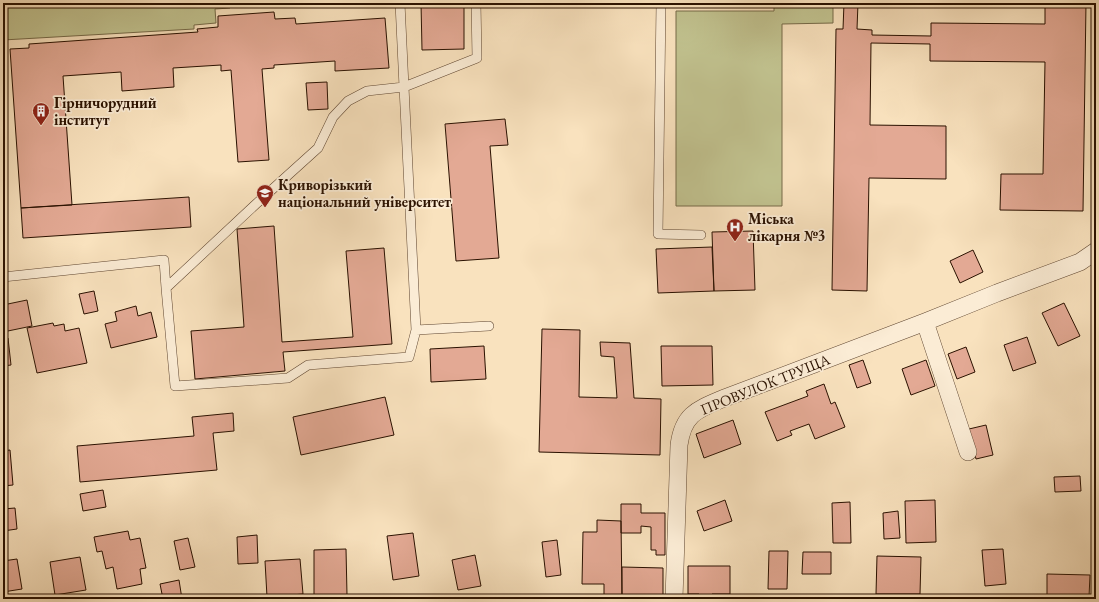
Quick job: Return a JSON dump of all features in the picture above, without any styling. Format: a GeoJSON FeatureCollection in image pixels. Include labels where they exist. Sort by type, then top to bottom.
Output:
{"type":"FeatureCollection","features":[{"type":"Feature","properties":{"kind":"street","name":"ПРОВУЛОК ТРУЩА"},"geometry":{"type":"LineString","coordinates":[[674,599],[679,445],[681,432],[686,420],[703,407],[722,399],[1080,262],[1096,251]]}},
{"type":"Feature","properties":{"kind":"street"},"geometry":{"type":"LineString","coordinates":[[925,322],[968,452]]}},
{"type":"Feature","properties":{"kind":"lane"},"geometry":{"type":"LineString","coordinates":[[3,276],[164,260],[175,386],[288,378],[308,365],[409,357],[416,330],[400,3]]}},
{"type":"Feature","properties":{"kind":"lane"},"geometry":{"type":"LineString","coordinates":[[166,288],[318,148],[333,117],[348,101],[367,92],[404,87],[477,58],[476,3]]}},
{"type":"Feature","properties":{"kind":"lane"},"geometry":{"type":"LineString","coordinates":[[661,3],[658,234],[701,235]]}},
{"type":"Feature","properties":{"kind":"lane"},"geometry":{"type":"LineString","coordinates":[[416,330],[489,326]]}},
{"type":"Feature","properties":{"kind":"green space"},"geometry":{"type":"Polygon","coordinates":[[[3,3],[230,3],[230,8],[215,9],[216,23],[194,25],[194,29],[3,40],[3,3]]]}},
{"type":"Feature","properties":{"kind":"green space"},"geometry":{"type":"Polygon","coordinates":[[[774,3],[833,3],[833,23],[782,24],[782,206],[676,206],[676,11],[774,11],[774,3]]]}},
{"type":"Feature","properties":{"kind":"building"},"geometry":{"type":"Polygon","coordinates":[[[421,3],[464,3],[464,49],[422,50],[421,3]]]}},
{"type":"Feature","properties":{"kind":"building"},"geometry":{"type":"Polygon","coordinates":[[[844,3],[858,3],[857,29],[872,30],[872,35],[931,36],[931,23],[1045,24],[1045,3],[1086,3],[1083,211],[1000,210],[1001,174],[1043,174],[1045,62],[930,61],[930,44],[871,43],[870,125],[946,126],[946,179],[869,178],[867,291],[832,290],[836,29],[843,29],[844,3]]]}},
{"type":"Feature","properties":{"kind":"building","name":"Гірничорудний інститут"},"geometry":{"type":"Polygon","coordinates":[[[274,12],[275,19],[295,18],[296,24],[385,18],[389,68],[335,71],[335,61],[274,65],[274,68],[262,69],[269,160],[238,162],[231,70],[221,71],[221,65],[173,68],[174,87],[122,91],[121,72],[63,76],[72,205],[21,208],[10,49],[29,48],[29,44],[198,32],[197,29],[218,27],[218,16],[274,12]]]}},
{"type":"Feature","properties":{"kind":"building"},"geometry":{"type":"Polygon","coordinates":[[[327,82],[328,109],[308,110],[306,83],[327,82]]]}},
{"type":"Feature","properties":{"kind":"building"},"geometry":{"type":"Polygon","coordinates":[[[505,119],[508,145],[490,146],[499,258],[456,261],[445,124],[505,119]]]}},
{"type":"Feature","properties":{"kind":"building"},"geometry":{"type":"Polygon","coordinates":[[[189,197],[191,227],[23,238],[21,208],[189,197]]]}},
{"type":"Feature","properties":{"kind":"building"},"geometry":{"type":"Polygon","coordinates":[[[274,226],[282,342],[353,337],[346,251],[384,248],[392,344],[283,352],[285,371],[195,379],[191,331],[244,327],[237,229],[274,226]]]}},
{"type":"Feature","properties":{"kind":"building"},"geometry":{"type":"Polygon","coordinates":[[[753,231],[755,290],[714,291],[712,232],[753,231]]]}},
{"type":"Feature","properties":{"kind":"building"},"geometry":{"type":"Polygon","coordinates":[[[712,247],[714,291],[658,293],[656,249],[712,247]]]}},
{"type":"Feature","properties":{"kind":"building"},"geometry":{"type":"Polygon","coordinates":[[[973,250],[983,272],[960,283],[950,261],[973,250]]]}},
{"type":"Feature","properties":{"kind":"building"},"geometry":{"type":"Polygon","coordinates":[[[94,291],[98,311],[84,314],[79,294],[94,291]]]}},
{"type":"Feature","properties":{"kind":"building"},"geometry":{"type":"Polygon","coordinates":[[[27,300],[32,326],[3,332],[3,305],[27,300]]]}},
{"type":"Feature","properties":{"kind":"building"},"geometry":{"type":"Polygon","coordinates":[[[1064,303],[1080,336],[1058,346],[1042,313],[1064,303]]]}},
{"type":"Feature","properties":{"kind":"building"},"geometry":{"type":"Polygon","coordinates":[[[136,306],[138,316],[151,312],[157,337],[111,348],[105,324],[117,321],[115,312],[136,306]]]}},
{"type":"Feature","properties":{"kind":"building"},"geometry":{"type":"Polygon","coordinates":[[[53,323],[54,326],[64,324],[65,331],[79,328],[87,363],[37,373],[27,328],[53,323]]]}},
{"type":"Feature","properties":{"kind":"building"},"geometry":{"type":"Polygon","coordinates":[[[542,329],[580,330],[579,397],[617,398],[614,357],[601,356],[600,342],[630,343],[634,398],[661,399],[660,455],[539,452],[542,329]]]}},
{"type":"Feature","properties":{"kind":"building"},"geometry":{"type":"Polygon","coordinates":[[[1027,337],[1036,363],[1013,371],[1004,345],[1027,337]]]}},
{"type":"Feature","properties":{"kind":"building"},"geometry":{"type":"Polygon","coordinates":[[[3,338],[8,338],[11,365],[3,366],[3,338]]]}},
{"type":"Feature","properties":{"kind":"building"},"geometry":{"type":"Polygon","coordinates":[[[484,346],[486,379],[431,382],[430,349],[484,346]]]}},
{"type":"Feature","properties":{"kind":"building"},"geometry":{"type":"Polygon","coordinates":[[[661,346],[712,346],[713,385],[662,386],[661,346]]]}},
{"type":"Feature","properties":{"kind":"building"},"geometry":{"type":"Polygon","coordinates":[[[966,347],[975,372],[957,379],[948,354],[966,347]]]}},
{"type":"Feature","properties":{"kind":"building"},"geometry":{"type":"Polygon","coordinates":[[[863,360],[871,383],[857,388],[849,365],[863,360]]]}},
{"type":"Feature","properties":{"kind":"building"},"geometry":{"type":"Polygon","coordinates":[[[926,360],[935,386],[911,395],[902,369],[926,360]]]}},
{"type":"Feature","properties":{"kind":"building"},"geometry":{"type":"Polygon","coordinates":[[[824,384],[831,404],[835,402],[845,427],[815,439],[809,424],[790,431],[792,435],[777,441],[765,412],[808,396],[806,391],[824,384]]]}},
{"type":"Feature","properties":{"kind":"building"},"geometry":{"type":"Polygon","coordinates":[[[385,397],[394,435],[301,455],[293,417],[385,397]]]}},
{"type":"Feature","properties":{"kind":"building"},"geometry":{"type":"Polygon","coordinates":[[[233,413],[234,431],[213,433],[217,470],[80,482],[77,446],[194,436],[192,417],[233,413]]]}},
{"type":"Feature","properties":{"kind":"building"},"geometry":{"type":"Polygon","coordinates":[[[733,420],[741,444],[704,458],[696,434],[733,420]]]}},
{"type":"Feature","properties":{"kind":"building"},"geometry":{"type":"Polygon","coordinates":[[[986,425],[993,455],[976,459],[969,429],[986,425]]]}},
{"type":"Feature","properties":{"kind":"building"},"geometry":{"type":"Polygon","coordinates":[[[10,450],[13,485],[3,486],[3,451],[10,450]]]}},
{"type":"Feature","properties":{"kind":"building"},"geometry":{"type":"Polygon","coordinates":[[[1080,476],[1081,491],[1055,492],[1054,477],[1080,476]]]}},
{"type":"Feature","properties":{"kind":"building"},"geometry":{"type":"Polygon","coordinates":[[[103,490],[106,507],[83,511],[80,494],[103,490]]]}},
{"type":"Feature","properties":{"kind":"building"},"geometry":{"type":"Polygon","coordinates":[[[725,500],[732,521],[704,531],[697,511],[725,500]]]}},
{"type":"Feature","properties":{"kind":"building"},"geometry":{"type":"Polygon","coordinates":[[[935,500],[936,542],[906,543],[905,501],[935,500]]]}},
{"type":"Feature","properties":{"kind":"building"},"geometry":{"type":"Polygon","coordinates":[[[1092,501],[1096,502],[1096,528],[1092,528],[1092,501]]]}},
{"type":"Feature","properties":{"kind":"building"},"geometry":{"type":"Polygon","coordinates":[[[850,502],[851,543],[833,543],[832,503],[850,502]]]}},
{"type":"Feature","properties":{"kind":"building"},"geometry":{"type":"Polygon","coordinates":[[[621,504],[641,504],[641,513],[665,513],[665,555],[656,555],[656,550],[651,550],[651,527],[641,526],[641,533],[621,533],[621,504]]]}},
{"type":"Feature","properties":{"kind":"building"},"geometry":{"type":"Polygon","coordinates":[[[15,508],[17,529],[3,531],[3,509],[15,508]]]}},
{"type":"Feature","properties":{"kind":"building"},"geometry":{"type":"Polygon","coordinates":[[[898,511],[900,538],[884,539],[883,513],[898,511]]]}},
{"type":"Feature","properties":{"kind":"building"},"geometry":{"type":"Polygon","coordinates":[[[597,520],[621,521],[622,599],[604,599],[604,584],[582,584],[583,532],[597,532],[597,520]]]}},
{"type":"Feature","properties":{"kind":"building"},"geometry":{"type":"Polygon","coordinates":[[[128,531],[130,540],[140,538],[146,568],[140,569],[142,584],[117,589],[113,567],[106,569],[102,551],[97,552],[94,537],[128,531]]]}},
{"type":"Feature","properties":{"kind":"building"},"geometry":{"type":"Polygon","coordinates":[[[413,533],[419,576],[393,580],[387,536],[413,533]]]}},
{"type":"Feature","properties":{"kind":"building"},"geometry":{"type":"Polygon","coordinates":[[[257,535],[258,563],[238,564],[237,537],[257,535]]]}},
{"type":"Feature","properties":{"kind":"building"},"geometry":{"type":"Polygon","coordinates":[[[188,538],[195,567],[180,570],[174,541],[188,538]]]}},
{"type":"Feature","properties":{"kind":"building"},"geometry":{"type":"Polygon","coordinates":[[[557,540],[561,575],[546,577],[542,542],[557,540]]]}},
{"type":"Feature","properties":{"kind":"building"},"geometry":{"type":"Polygon","coordinates":[[[346,549],[347,595],[314,596],[314,550],[346,549]]]}},
{"type":"Feature","properties":{"kind":"building"},"geometry":{"type":"Polygon","coordinates":[[[1003,549],[1006,584],[985,586],[982,550],[1003,549]]]}},
{"type":"Feature","properties":{"kind":"building"},"geometry":{"type":"Polygon","coordinates":[[[769,551],[788,551],[787,589],[768,589],[769,551]]]}},
{"type":"Feature","properties":{"kind":"building"},"geometry":{"type":"Polygon","coordinates":[[[803,552],[831,552],[831,574],[802,574],[803,552]]]}},
{"type":"Feature","properties":{"kind":"building"},"geometry":{"type":"Polygon","coordinates":[[[475,555],[481,586],[458,590],[452,560],[475,555]]]}},
{"type":"Feature","properties":{"kind":"building"},"geometry":{"type":"Polygon","coordinates":[[[877,556],[921,557],[920,594],[876,594],[877,556]]]}},
{"type":"Feature","properties":{"kind":"building"},"geometry":{"type":"Polygon","coordinates":[[[80,557],[86,590],[55,595],[50,562],[80,557]]]}},
{"type":"Feature","properties":{"kind":"building"},"geometry":{"type":"Polygon","coordinates":[[[17,559],[22,589],[3,592],[3,561],[17,559]]]}},
{"type":"Feature","properties":{"kind":"building"},"geometry":{"type":"Polygon","coordinates":[[[300,559],[303,594],[267,597],[265,561],[300,559]]]}},
{"type":"Feature","properties":{"kind":"building"},"geometry":{"type":"Polygon","coordinates":[[[688,566],[730,566],[730,594],[712,594],[712,599],[699,599],[699,594],[688,594],[688,566]]]}},
{"type":"Feature","properties":{"kind":"building"},"geometry":{"type":"Polygon","coordinates":[[[622,567],[663,568],[663,599],[622,599],[622,567]]]}},
{"type":"Feature","properties":{"kind":"building"},"geometry":{"type":"Polygon","coordinates":[[[1047,574],[1090,575],[1089,597],[1047,597],[1047,574]]]}},
{"type":"Feature","properties":{"kind":"building"},"geometry":{"type":"Polygon","coordinates":[[[179,580],[182,599],[163,599],[160,584],[179,580]]]}},
{"type":"Feature","properties":{"kind":"place","name":"Гірничорудний інститут"},"geometry":{"type":"Point","coordinates":[41,126]}},
{"type":"Feature","properties":{"kind":"place","name":"Криворізький національний університет"},"geometry":{"type":"Point","coordinates":[265,208]}},
{"type":"Feature","properties":{"kind":"place","name":"Міська лікарня №3"},"geometry":{"type":"Point","coordinates":[735,242]}}]}
